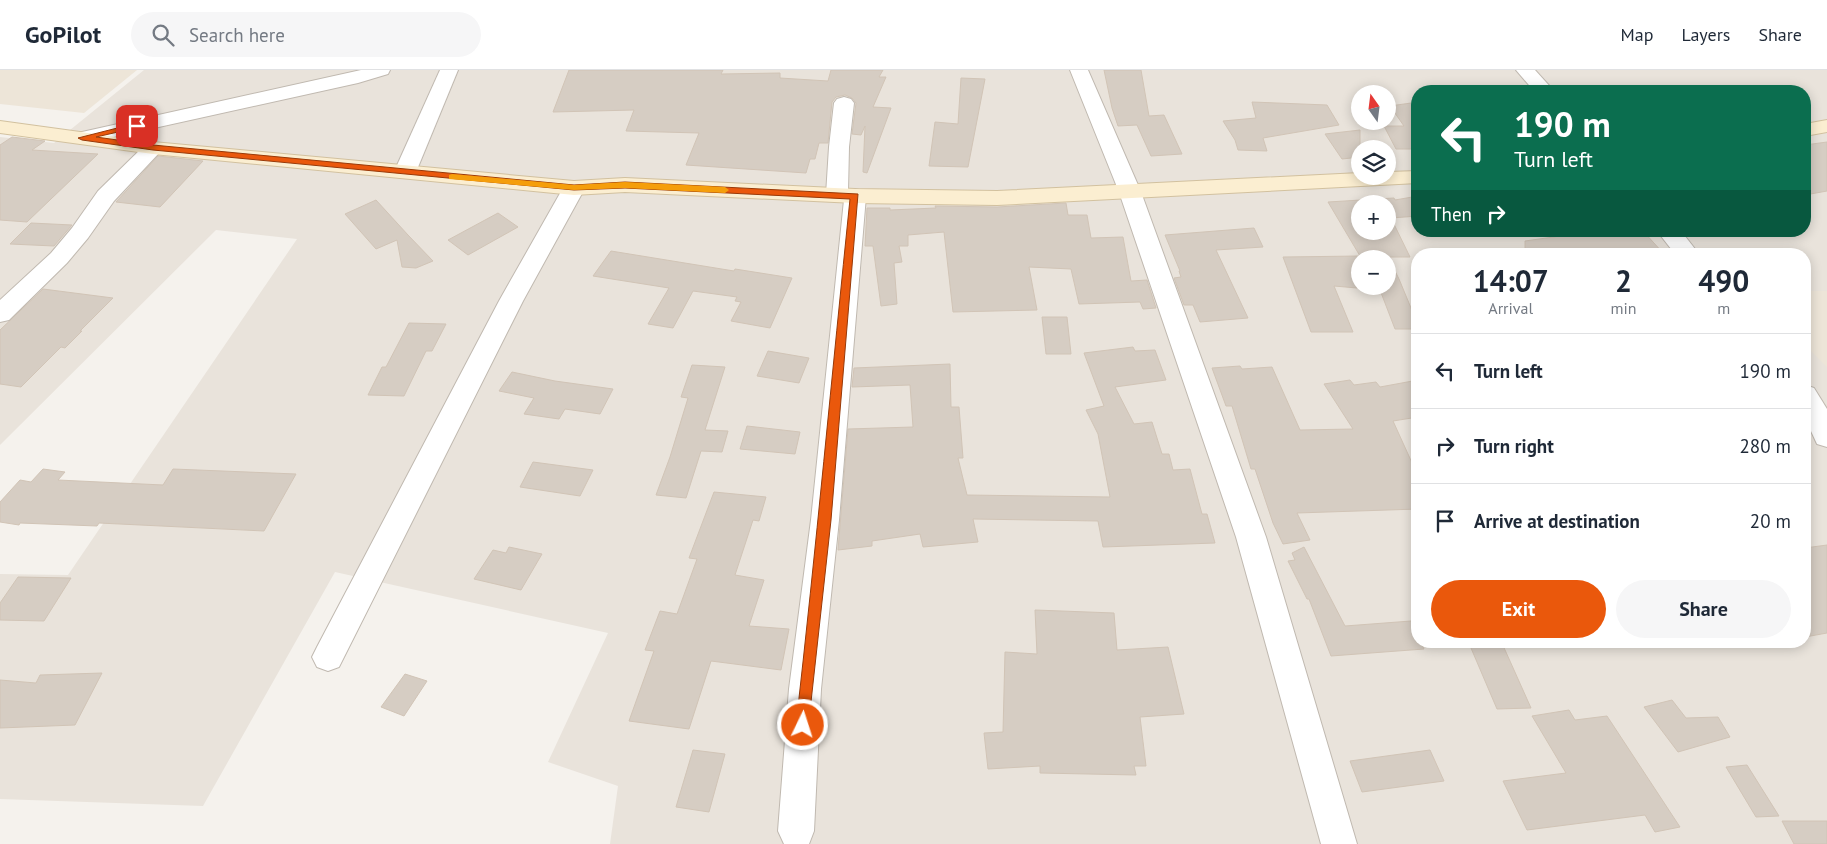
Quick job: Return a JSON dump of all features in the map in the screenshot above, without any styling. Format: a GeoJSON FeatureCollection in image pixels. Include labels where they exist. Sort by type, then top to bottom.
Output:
{"type":"FeatureCollection","features":[{"type":"Feature","properties":{"kind":"street"},"geometry":{"type":"LineString","coordinates":[[82,138],[358,77],[381,70]]}},
{"type":"Feature","properties":{"kind":"street"},"geometry":{"type":"LineString","coordinates":[[405,172],[450,70]]}},
{"type":"Feature","properties":{"kind":"street"},"geometry":{"type":"LineString","coordinates":[[1079,70],[1130,192],[1252,537],[1339,844]]}},
{"type":"Feature","properties":{"kind":"street"},"geometry":{"type":"LineString","coordinates":[[1525,70],[1539,85]]}},
{"type":"Feature","properties":{"kind":"street"},"geometry":{"type":"LineString","coordinates":[[796,831],[805,689],[825,520],[837,375],[846,196],[839,147],[844,103]]}},
{"type":"Feature","properties":{"kind":"street"},"geometry":{"type":"LineString","coordinates":[[1811,129],[1827,126]]}},
{"type":"Feature","properties":{"kind":"street"},"geometry":{"type":"LineString","coordinates":[[3,130],[153,148],[574,188],[625,185],[846,196],[997,198],[1411,177]]}},
{"type":"Feature","properties":{"kind":"street"},"geometry":{"type":"LineString","coordinates":[[0,314],[59,258],[80,233],[106,196],[153,148]]}},
{"type":"Feature","properties":{"kind":"street"},"geometry":{"type":"LineString","coordinates":[[328,657],[511,301],[574,188]]}},
{"type":"Feature","properties":{"kind":"street"},"geometry":{"type":"LineString","coordinates":[[1673,237],[1683,248]]}},
{"type":"Feature","properties":{"kind":"street"},"geometry":{"type":"LineString","coordinates":[[1811,405],[1827,437]]}},
{"type":"Feature","properties":{"kind":"shaded area"},"geometry":{"type":"Polygon","coordinates":[[[0,70],[137,70],[84,113],[0,104],[0,70]]]}},
{"type":"Feature","properties":{"kind":"shaded area"},"geometry":{"type":"Polygon","coordinates":[[[144,70],[1827,70],[1827,844],[610,844],[618,786],[548,762],[608,633],[335,572],[203,806],[0,799],[0,574],[68,575],[297,239],[216,230],[0,445],[0,137],[54,143],[144,70]]]}},
{"type":"Feature","properties":{"kind":"shaded area"},"geometry":{"type":"Polygon","coordinates":[[[1811,291],[1827,291],[1827,367],[1811,351],[1811,291]]]}},
{"type":"Feature","properties":{"kind":"building"},"geometry":{"type":"Polygon","coordinates":[[[569,70],[723,70],[721,74],[780,73],[780,78],[828,81],[831,70],[883,70],[879,77],[886,77],[873,107],[891,108],[867,173],[863,172],[865,126],[861,135],[852,134],[856,103],[852,98],[845,95],[836,97],[832,102],[828,143],[819,143],[815,159],[810,159],[806,173],[686,165],[699,133],[626,131],[634,110],[553,112],[569,70]]]}},
{"type":"Feature","properties":{"kind":"building"},"geometry":{"type":"Polygon","coordinates":[[[1104,70],[1141,70],[1149,116],[1164,115],[1182,154],[1151,156],[1137,125],[1118,126],[1104,70]]]}},
{"type":"Feature","properties":{"kind":"building"},"geometry":{"type":"Polygon","coordinates":[[[961,78],[985,79],[968,167],[929,166],[935,122],[958,124],[961,78]]]}},
{"type":"Feature","properties":{"kind":"building"},"geometry":{"type":"Polygon","coordinates":[[[1252,102],[1327,105],[1339,125],[1263,138],[1267,151],[1238,150],[1235,140],[1223,121],[1256,118],[1252,102]]]}},
{"type":"Feature","properties":{"kind":"building"},"geometry":{"type":"Polygon","coordinates":[[[1411,103],[1411,149],[1396,149],[1396,140],[1391,140],[1386,130],[1396,130],[1396,126],[1404,126],[1396,115],[1396,105],[1411,103]]]}},
{"type":"Feature","properties":{"kind":"building"},"geometry":{"type":"Polygon","coordinates":[[[1360,130],[1360,140],[1351,140],[1351,158],[1342,159],[1325,134],[1360,130]]]}},
{"type":"Feature","properties":{"kind":"building"},"geometry":{"type":"Polygon","coordinates":[[[12,137],[45,141],[32,150],[98,154],[27,222],[0,220],[0,145],[12,137]]]}},
{"type":"Feature","properties":{"kind":"building"},"geometry":{"type":"Polygon","coordinates":[[[1827,142],[1827,191],[1811,194],[1811,144],[1827,142]]]}},
{"type":"Feature","properties":{"kind":"building"},"geometry":{"type":"Polygon","coordinates":[[[158,156],[203,161],[160,207],[116,202],[158,156]]]}},
{"type":"Feature","properties":{"kind":"building"},"geometry":{"type":"Polygon","coordinates":[[[1411,197],[1411,217],[1396,218],[1396,200],[1411,197]]]}},
{"type":"Feature","properties":{"kind":"building"},"geometry":{"type":"Polygon","coordinates":[[[376,200],[433,261],[416,268],[402,267],[397,240],[376,249],[345,214],[376,200]]]}},
{"type":"Feature","properties":{"kind":"building"},"geometry":{"type":"Polygon","coordinates":[[[1351,201],[1351,240],[1396,240],[1396,228],[1410,257],[1396,257],[1396,250],[1356,250],[1328,202],[1351,201]]]}},
{"type":"Feature","properties":{"kind":"building"},"geometry":{"type":"Polygon","coordinates":[[[1066,203],[1068,215],[1087,215],[1091,238],[1123,237],[1131,281],[1147,280],[1156,308],[1143,309],[1140,302],[1079,304],[1071,269],[1029,267],[1037,310],[953,312],[944,232],[908,235],[908,246],[899,246],[902,262],[894,263],[897,304],[881,306],[873,246],[865,246],[867,208],[890,208],[890,210],[936,208],[935,206],[997,207],[1066,203]]]}},
{"type":"Feature","properties":{"kind":"building"},"geometry":{"type":"Polygon","coordinates":[[[498,213],[518,227],[468,255],[448,240],[498,213]]]}},
{"type":"Feature","properties":{"kind":"building"},"geometry":{"type":"Polygon","coordinates":[[[31,223],[72,225],[54,246],[10,244],[31,223]]]}},
{"type":"Feature","properties":{"kind":"building"},"geometry":{"type":"Polygon","coordinates":[[[1254,228],[1263,247],[1216,250],[1248,318],[1200,322],[1193,305],[1184,305],[1174,278],[1181,277],[1180,271],[1165,235],[1254,228]]]}},
{"type":"Feature","properties":{"kind":"building"},"geometry":{"type":"Polygon","coordinates":[[[1553,237],[1648,237],[1659,248],[1525,248],[1525,241],[1553,237]]]}},
{"type":"Feature","properties":{"kind":"building"},"geometry":{"type":"Polygon","coordinates":[[[611,251],[734,271],[735,269],[792,278],[770,328],[731,321],[741,302],[735,301],[737,297],[693,291],[673,328],[648,324],[669,288],[593,276],[611,251]]]}},
{"type":"Feature","properties":{"kind":"building"},"geometry":{"type":"Polygon","coordinates":[[[1351,256],[1351,287],[1334,286],[1353,332],[1311,332],[1283,257],[1351,256]]]}},
{"type":"Feature","properties":{"kind":"building"},"geometry":{"type":"Polygon","coordinates":[[[1396,273],[1411,308],[1411,329],[1395,329],[1382,295],[1396,295],[1396,273]]]}},
{"type":"Feature","properties":{"kind":"building"},"geometry":{"type":"Polygon","coordinates":[[[43,289],[113,298],[65,348],[61,347],[21,387],[0,384],[0,330],[43,289]]]}},
{"type":"Feature","properties":{"kind":"building"},"geometry":{"type":"Polygon","coordinates":[[[1042,317],[1067,317],[1071,354],[1046,354],[1042,317]]]}},
{"type":"Feature","properties":{"kind":"building"},"geometry":{"type":"Polygon","coordinates":[[[409,323],[446,324],[432,351],[426,351],[404,396],[368,395],[382,367],[386,367],[409,323]]]}},
{"type":"Feature","properties":{"kind":"building"},"geometry":{"type":"Polygon","coordinates":[[[1133,347],[1135,351],[1155,350],[1166,380],[1115,387],[1134,424],[1152,422],[1162,454],[1169,454],[1173,470],[1190,469],[1202,514],[1207,514],[1215,543],[1103,547],[1098,521],[973,519],[978,542],[923,547],[920,534],[872,541],[872,546],[838,550],[848,429],[913,427],[910,385],[852,387],[854,368],[950,364],[951,407],[959,407],[963,458],[958,458],[967,495],[1110,497],[1098,434],[1086,410],[1104,406],[1084,353],[1133,347]]]}},
{"type":"Feature","properties":{"kind":"building"},"geometry":{"type":"Polygon","coordinates":[[[768,351],[809,358],[799,383],[757,376],[768,351]]]}},
{"type":"Feature","properties":{"kind":"building"},"geometry":{"type":"Polygon","coordinates":[[[692,365],[725,367],[705,430],[728,431],[722,452],[701,451],[686,498],[656,495],[688,398],[681,397],[692,365]]]}},
{"type":"Feature","properties":{"kind":"building"},"geometry":{"type":"Polygon","coordinates":[[[1240,366],[1242,369],[1272,367],[1300,430],[1353,429],[1324,384],[1350,380],[1354,385],[1376,382],[1380,387],[1411,381],[1411,418],[1393,421],[1411,461],[1411,509],[1297,513],[1310,540],[1283,544],[1273,523],[1255,469],[1251,469],[1232,406],[1226,406],[1212,368],[1240,366]]]}},
{"type":"Feature","properties":{"kind":"building"},"geometry":{"type":"Polygon","coordinates":[[[512,372],[555,381],[613,389],[600,414],[565,409],[559,419],[524,414],[534,398],[499,391],[512,372]]]}},
{"type":"Feature","properties":{"kind":"building"},"geometry":{"type":"Polygon","coordinates":[[[747,426],[800,432],[795,454],[740,449],[747,426]]]}},
{"type":"Feature","properties":{"kind":"building"},"geometry":{"type":"Polygon","coordinates":[[[533,462],[593,470],[580,496],[520,487],[533,462]]]}},
{"type":"Feature","properties":{"kind":"building"},"geometry":{"type":"Polygon","coordinates":[[[43,469],[65,472],[58,480],[163,485],[173,469],[296,474],[264,531],[99,523],[97,526],[20,523],[19,525],[0,522],[0,502],[20,480],[31,482],[43,469]]]}},
{"type":"Feature","properties":{"kind":"building"},"geometry":{"type":"Polygon","coordinates":[[[714,492],[766,497],[759,521],[753,520],[735,575],[764,580],[749,626],[789,629],[781,670],[711,661],[689,729],[629,721],[654,651],[645,650],[660,611],[677,614],[697,559],[689,558],[714,492]]]}},
{"type":"Feature","properties":{"kind":"building"},"geometry":{"type":"Polygon","coordinates":[[[1827,545],[1827,633],[1811,636],[1811,547],[1827,545]]]}},
{"type":"Feature","properties":{"kind":"building"},"geometry":{"type":"Polygon","coordinates":[[[509,547],[542,554],[521,590],[474,579],[493,550],[506,553],[509,547]]]}},
{"type":"Feature","properties":{"kind":"building"},"geometry":{"type":"Polygon","coordinates":[[[1304,547],[1345,626],[1411,621],[1411,648],[1424,649],[1331,656],[1309,599],[1307,599],[1288,561],[1295,560],[1292,553],[1304,547]]]}},
{"type":"Feature","properties":{"kind":"building"},"geometry":{"type":"Polygon","coordinates":[[[18,577],[71,578],[44,621],[0,620],[0,603],[18,577]]]}},
{"type":"Feature","properties":{"kind":"building"},"geometry":{"type":"Polygon","coordinates":[[[1035,610],[1114,613],[1117,650],[1168,647],[1184,714],[1140,717],[1146,766],[1134,766],[1136,775],[1040,773],[1040,766],[988,769],[984,733],[1003,732],[1005,652],[1037,654],[1035,610]]]}},
{"type":"Feature","properties":{"kind":"building"},"geometry":{"type":"Polygon","coordinates":[[[1471,648],[1504,648],[1531,708],[1497,709],[1471,648]]]}},
{"type":"Feature","properties":{"kind":"building"},"geometry":{"type":"Polygon","coordinates":[[[102,673],[75,725],[0,728],[0,680],[36,683],[40,675],[102,673]]]}},
{"type":"Feature","properties":{"kind":"building"},"geometry":{"type":"Polygon","coordinates":[[[405,674],[427,681],[404,716],[381,707],[405,674]]]}},
{"type":"Feature","properties":{"kind":"building"},"geometry":{"type":"Polygon","coordinates":[[[1672,700],[1686,718],[1718,717],[1730,737],[1678,752],[1644,707],[1672,700]]]}},
{"type":"Feature","properties":{"kind":"building"},"geometry":{"type":"Polygon","coordinates":[[[1569,710],[1575,720],[1607,716],[1680,827],[1655,832],[1645,815],[1527,830],[1503,781],[1566,773],[1532,716],[1569,710]]]}},
{"type":"Feature","properties":{"kind":"building"},"geometry":{"type":"Polygon","coordinates":[[[693,750],[725,754],[709,812],[676,807],[693,750]]]}},
{"type":"Feature","properties":{"kind":"building"},"geometry":{"type":"Polygon","coordinates":[[[1430,750],[1444,781],[1362,792],[1350,761],[1430,750]]]}},
{"type":"Feature","properties":{"kind":"building"},"geometry":{"type":"Polygon","coordinates":[[[1747,765],[1779,816],[1756,817],[1726,767],[1747,765]]]}},
{"type":"Feature","properties":{"kind":"building"},"geometry":{"type":"Polygon","coordinates":[[[1782,821],[1827,821],[1827,844],[1794,844],[1782,821]]]}},
{"type":"Feature","properties":{"kind":"slow traffic"},"geometry":{"type":"LineString","coordinates":[[452,177],[574,188],[625,185],[725,190]]}},
{"type":"Feature","properties":{"kind":"route"},"geometry":{"type":"LineString","coordinates":[[137,126],[82,138],[153,148],[574,188],[625,185],[855,196],[825,520],[805,689],[803,725]]}}]}
